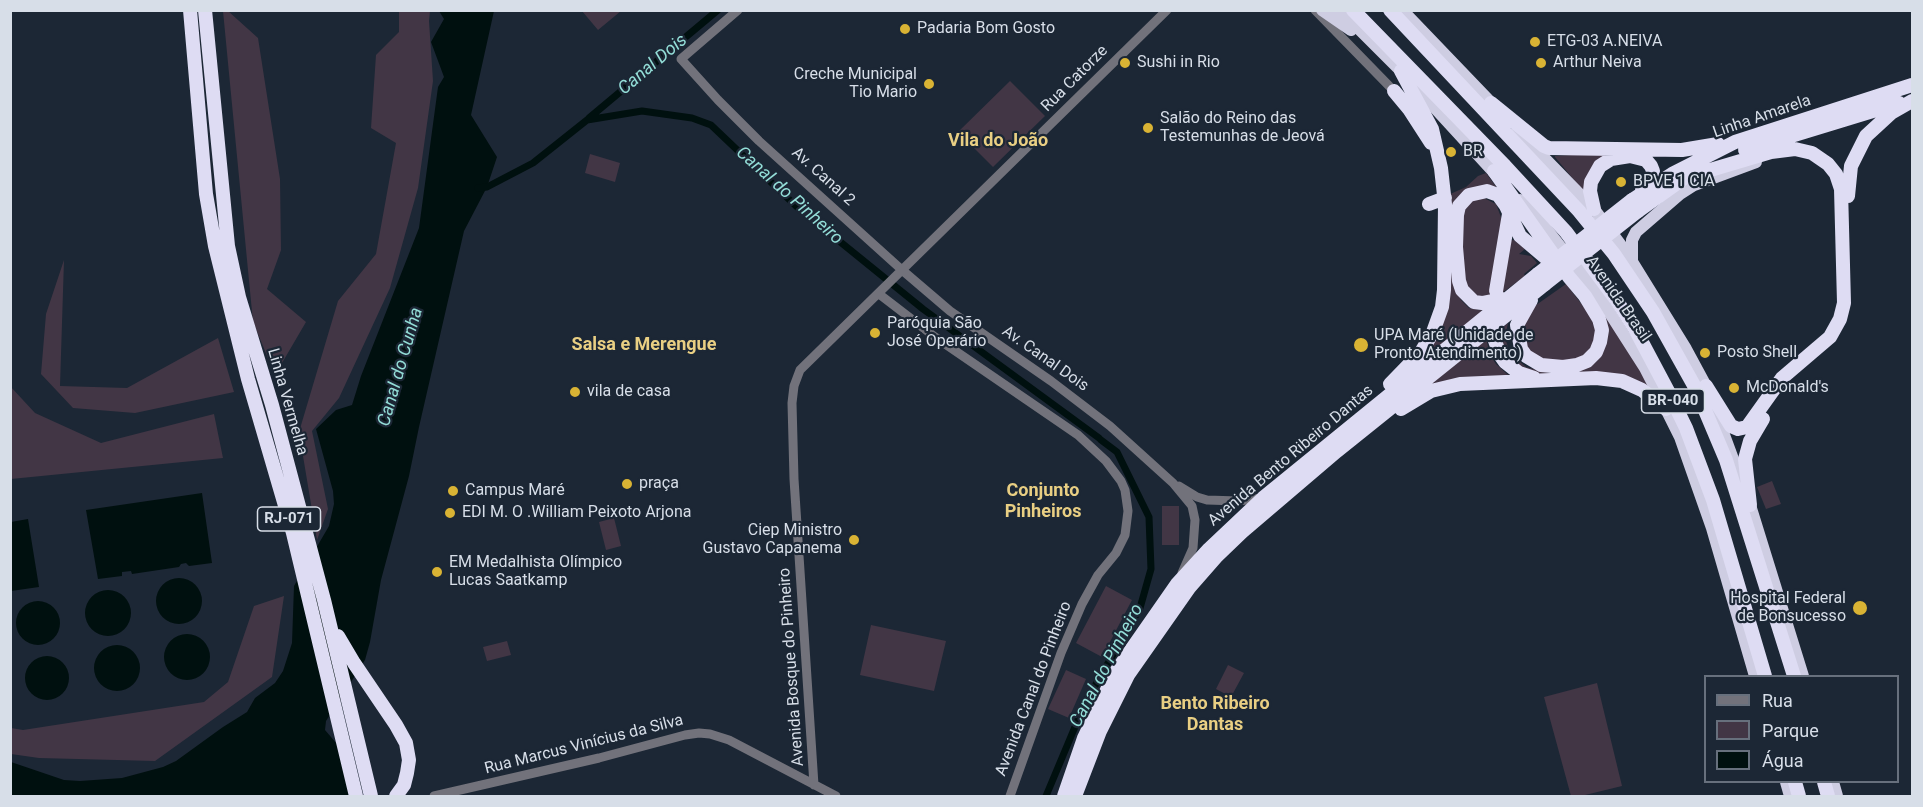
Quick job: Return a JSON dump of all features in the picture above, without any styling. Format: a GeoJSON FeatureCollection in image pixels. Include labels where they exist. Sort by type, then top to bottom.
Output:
{"type":"FeatureCollection","features":[{"type":"Feature","properties":{"kind":"highway","name":"Linha Vermelha"},"geometry":{"type":"LineString","coordinates":[[190,10],[206,194],[215,246],[248,379],[293,533],[356,796]]}},
{"type":"Feature","properties":{"kind":"highway","name":"Linha Vermelha"},"geometry":{"type":"LineString","coordinates":[[205,10],[224,220],[239,297],[272,405],[324,600],[371,796]]}},
{"type":"Feature","properties":{"kind":"highway"},"geometry":{"type":"LineString","coordinates":[[1322,10],[1374,46]]}},
{"type":"Feature","properties":{"kind":"highway","name":"Avenida Brasil"},"geometry":{"type":"LineString","coordinates":[[1340,10],[1401,71],[1540,221],[1597,293],[1645,368],[1680,437],[1712,528],[1755,675]]}},
{"type":"Feature","properties":{"kind":"highway","name":"Avenida Brasil"},"geometry":{"type":"LineString","coordinates":[[1353,10],[1566,232],[1635,329],[1670,393],[1686,428],[1713,500],[1765,675]]}},
{"type":"Feature","properties":{"kind":"highway","name":"Avenida Brasil"},"geometry":{"type":"LineString","coordinates":[[1390,10],[1556,184],[1602,238],[1653,312],[1680,360],[1726,460],[1794,675]]}},
{"type":"Feature","properties":{"kind":"highway","name":"Avenida Brasil"},"geometry":{"type":"LineString","coordinates":[[1402,10],[1594,209],[1632,260],[1686,349],[1706,386],[1750,505],[1803,675]]}},
{"type":"Feature","properties":{"kind":"highway"},"geometry":{"type":"LineString","coordinates":[[1347,429],[1421,352],[1439,320],[1444,290],[1445,198],[1442,168],[1432,129],[1401,71]]}},
{"type":"Feature","properties":{"kind":"highway","name":"Linha Amarela"},"geometry":{"type":"LineString","coordinates":[[1635,206],[1672,174],[1735,142],[1912,85]]}},
{"type":"Feature","properties":{"kind":"highway"},"geometry":{"type":"LineString","coordinates":[[1394,91],[1409,109],[1430,142],[1442,168]]}},
{"type":"Feature","properties":{"kind":"highway"},"geometry":{"type":"LineString","coordinates":[[1750,505],[1745,459],[1756,429],[1791,375],[1827,350],[1841,333],[1848,316],[1850,307],[1848,190],[1851,166],[1866,136],[1879,122],[1912,100]]}},
{"type":"Feature","properties":{"kind":"highway","name":"Linha Amarela"},"geometry":{"type":"LineString","coordinates":[[1635,206],[1699,169],[1732,155],[1912,100]]}},
{"type":"Feature","properties":{"kind":"highway"},"geometry":{"type":"LineString","coordinates":[[1491,103],[1549,148],[1682,150],[1735,142]]}},
{"type":"Feature","properties":{"kind":"highway"},"geometry":{"type":"LineString","coordinates":[[1506,133],[1528,150],[1595,218],[1631,267],[1642,278]]}},
{"type":"Feature","properties":{"kind":"highway"},"geometry":{"type":"LineString","coordinates":[[1680,179],[1771,152],[1794,149],[1819,156],[1832,168],[1840,182],[1844,303],[1840,319],[1830,337],[1782,378],[1747,427],[1737,429],[1731,426],[1706,386]]}},
{"type":"Feature","properties":{"kind":"highway"},"geometry":{"type":"LineString","coordinates":[[1632,260],[1632,240],[1636,232],[1680,194],[1694,185],[1794,149]]}},
{"type":"Feature","properties":{"kind":"highway"},"geometry":{"type":"LineString","coordinates":[[1494,171],[1569,277],[1585,296],[1599,319],[1602,330],[1596,352],[1587,361],[1577,365],[1551,366],[1533,362],[1521,349],[1517,325],[1539,281],[1635,206],[1652,176],[1652,166],[1646,160],[1630,156],[1618,157],[1605,162],[1594,175],[1590,190],[1594,209]]}},
{"type":"Feature","properties":{"kind":"highway"},"geometry":{"type":"LineString","coordinates":[[1509,214],[1503,294],[1482,303],[1474,302],[1467,296],[1459,281],[1456,247],[1457,215],[1459,206],[1469,195],[1482,192],[1494,193],[1501,198],[1509,214],[1520,236],[1569,277]]}},
{"type":"Feature","properties":{"kind":"highway"},"geometry":{"type":"LineString","coordinates":[[1428,204],[1445,198]]}},
{"type":"Feature","properties":{"kind":"highway","name":"Avenida Bento Ribeiro Dantas"},"geometry":{"type":"LineString","coordinates":[[1064,796],[1084,738],[1115,673],[1177,584],[1209,549],[1263,498],[1347,429],[1503,294],[1539,281]]}},
{"type":"Feature","properties":{"kind":"highway","name":"Avenida Bento Ribeiro Dantas"},"geometry":{"type":"LineString","coordinates":[[1075,796],[1100,731],[1128,675],[1189,588],[1242,532],[1539,281]]}},
{"type":"Feature","properties":{"kind":"highway"},"geometry":{"type":"LineString","coordinates":[[1493,335],[1500,355],[1511,368],[1539,379]]}},
{"type":"Feature","properties":{"kind":"highway"},"geometry":{"type":"LineString","coordinates":[[1337,451],[1431,391],[1460,384],[1539,379],[1596,378],[1622,381],[1642,390],[1666,409]]}},
{"type":"Feature","properties":{"kind":"highway"},"geometry":{"type":"LineString","coordinates":[[324,600],[342,645],[406,743],[409,760],[407,773],[404,785],[396,796]]}},
{"type":"Feature","properties":{"kind":"street","name":"Av. Canal 2"},"geometry":{"type":"LineString","coordinates":[[738,10],[681,59],[750,131],[902,270]]}},
{"type":"Feature","properties":{"kind":"street","name":"Rua Catorze"},"geometry":{"type":"LineString","coordinates":[[891,281],[1167,10]]}},
{"type":"Feature","properties":{"kind":"street"},"geometry":{"type":"LineString","coordinates":[[1315,10],[1394,91]]}},
{"type":"Feature","properties":{"kind":"street","name":"Av. Canal Dois"},"geometry":{"type":"LineString","coordinates":[[902,270],[951,311],[1082,404],[1174,483]]}},
{"type":"Feature","properties":{"kind":"street","name":"Avenida Bosque do Pinheiro"},"geometry":{"type":"LineString","coordinates":[[814,785],[794,478],[792,395],[804,365],[891,281]]}},
{"type":"Feature","properties":{"kind":"street","name":"Avenida Canal do Pinheiro"},"geometry":{"type":"LineString","coordinates":[[879,294],[935,337],[1084,441],[1106,461],[1125,490],[1128,511],[1125,536],[1116,553],[1098,575],[1074,622],[1010,796]]}},
{"type":"Feature","properties":{"kind":"street"},"geometry":{"type":"LineString","coordinates":[[1174,483],[1197,497],[1218,501],[1263,498]]}},
{"type":"Feature","properties":{"kind":"street"},"geometry":{"type":"LineString","coordinates":[[1174,483],[1192,506],[1195,520],[1193,548],[1177,584]]}},
{"type":"Feature","properties":{"kind":"street","name":"Rua Marcus Vinícius da Silva"},"geometry":{"type":"LineString","coordinates":[[434,796],[699,733],[729,740],[836,796]]}},
{"type":"Feature","properties":{"kind":"green space"},"geometry":{"type":"Polygon","coordinates":[[[223,11],[228,11],[258,38],[280,179],[281,250],[267,289],[306,322],[275,375],[253,322],[223,11]]]}},
{"type":"Feature","properties":{"kind":"green space"},"geometry":{"type":"Polygon","coordinates":[[[399,11],[430,11],[433,81],[418,188],[390,288],[339,398],[312,431],[328,509],[317,540],[299,432],[338,301],[376,254],[396,143],[371,128],[376,55],[399,32],[399,11]]]}},
{"type":"Feature","properties":{"kind":"green space"},"geometry":{"type":"Polygon","coordinates":[[[582,11],[621,11],[598,30],[582,11]]]}},
{"type":"Feature","properties":{"kind":"green space"},"geometry":{"type":"Polygon","coordinates":[[[1010,81],[1045,116],[993,167],[958,132],[1010,81]]]}},
{"type":"Feature","properties":{"kind":"green space"},"geometry":{"type":"Polygon","coordinates":[[[1606,153],[1587,196],[1555,157],[1555,156],[1606,153]]]}},
{"type":"Feature","properties":{"kind":"green space"},"geometry":{"type":"Polygon","coordinates":[[[590,154],[620,163],[615,182],[585,173],[590,154]]]}},
{"type":"Feature","properties":{"kind":"green space"},"geometry":{"type":"Polygon","coordinates":[[[1486,173],[1503,196],[1463,195],[1456,289],[1461,300],[1469,308],[1482,310],[1479,316],[1417,364],[1438,331],[1448,195],[1466,187],[1478,176],[1486,173]]]}},
{"type":"Feature","properties":{"kind":"green space"},"geometry":{"type":"Polygon","coordinates":[[[1484,198],[1496,204],[1504,225],[1489,300],[1482,301],[1462,286],[1462,209],[1472,200],[1484,198]]]}},
{"type":"Feature","properties":{"kind":"green space"},"geometry":{"type":"Polygon","coordinates":[[[1514,240],[1525,249],[1519,254],[1531,256],[1537,263],[1524,274],[1525,276],[1502,293],[1509,241],[1514,240]]]}},
{"type":"Feature","properties":{"kind":"green space"},"geometry":{"type":"Polygon","coordinates":[[[64,260],[60,386],[127,388],[218,338],[234,392],[135,413],[73,408],[41,374],[46,314],[64,260]]]}},
{"type":"Feature","properties":{"kind":"green space"},"geometry":{"type":"Polygon","coordinates":[[[1576,276],[1622,338],[1657,398],[1643,388],[1539,376],[1511,365],[1497,332],[1508,323],[1505,338],[1510,353],[1526,367],[1550,373],[1565,373],[1587,368],[1597,361],[1607,342],[1576,276]]]}},
{"type":"Feature","properties":{"kind":"green space"},"geometry":{"type":"Polygon","coordinates":[[[1566,284],[1594,320],[1598,337],[1585,358],[1546,364],[1525,351],[1522,318],[1529,310],[1566,284]]]}},
{"type":"Feature","properties":{"kind":"green space"},"geometry":{"type":"Polygon","coordinates":[[[1486,338],[1490,355],[1496,364],[1507,374],[1516,378],[1411,398],[1486,338]]]}},
{"type":"Feature","properties":{"kind":"green space"},"geometry":{"type":"Polygon","coordinates":[[[10,386],[35,413],[101,443],[214,414],[223,458],[11,479],[10,386]]]}},
{"type":"Feature","properties":{"kind":"green space"},"geometry":{"type":"Polygon","coordinates":[[[1772,481],[1781,504],[1766,509],[1757,487],[1772,481]]]}},
{"type":"Feature","properties":{"kind":"green space"},"geometry":{"type":"Polygon","coordinates":[[[1162,506],[1179,506],[1179,545],[1162,545],[1162,506]]]}},
{"type":"Feature","properties":{"kind":"green space"},"geometry":{"type":"Polygon","coordinates":[[[614,518],[621,546],[606,550],[599,522],[614,518]]]}},
{"type":"Feature","properties":{"kind":"green space"},"geometry":{"type":"Polygon","coordinates":[[[1106,586],[1132,600],[1102,657],[1076,643],[1106,586]]]}},
{"type":"Feature","properties":{"kind":"green space"},"geometry":{"type":"Polygon","coordinates":[[[284,596],[272,677],[155,761],[39,758],[11,754],[11,728],[23,730],[204,702],[228,682],[254,606],[284,596]]]}},
{"type":"Feature","properties":{"kind":"green space"},"geometry":{"type":"Polygon","coordinates":[[[871,625],[946,641],[934,691],[860,675],[871,625]]]}},
{"type":"Feature","properties":{"kind":"green space"},"geometry":{"type":"Polygon","coordinates":[[[507,641],[511,655],[487,661],[483,647],[507,641]]]}},
{"type":"Feature","properties":{"kind":"green space"},"geometry":{"type":"Polygon","coordinates":[[[1228,665],[1244,673],[1231,697],[1216,689],[1228,665]]]}},
{"type":"Feature","properties":{"kind":"green space"},"geometry":{"type":"Polygon","coordinates":[[[1066,670],[1086,679],[1069,718],[1048,709],[1066,670]]]}},
{"type":"Feature","properties":{"kind":"green space"},"geometry":{"type":"Polygon","coordinates":[[[1597,683],[1622,786],[1581,796],[1571,796],[1544,697],[1597,683]]]}},
{"type":"Feature","properties":{"kind":"water","name":"Canal do Cunha"},"geometry":{"type":"Polygon","coordinates":[[[439,11],[494,11],[471,115],[497,157],[487,187],[464,231],[409,476],[381,580],[365,660],[326,721],[325,730],[337,744],[350,796],[11,796],[11,762],[64,780],[80,781],[122,778],[163,767],[176,761],[247,712],[255,698],[275,683],[283,671],[292,643],[294,586],[329,526],[334,504],[333,491],[316,429],[336,410],[352,405],[361,376],[419,228],[438,87],[444,77],[431,42],[444,19],[439,11]]]}},
{"type":"Feature","properties":{"kind":"water"},"geometry":{"type":"Polygon","coordinates":[[[202,493],[212,563],[189,566],[186,563],[179,567],[132,574],[131,571],[122,572],[122,576],[98,579],[86,510],[202,493]]]}},
{"type":"Feature","properties":{"kind":"water"},"geometry":{"type":"Polygon","coordinates":[[[28,519],[39,587],[11,591],[11,522],[28,519]]]}},
{"type":"Feature","properties":{"kind":"water"},"geometry":{"type":"Polygon","coordinates":[[[179,578],[195,585],[202,601],[195,617],[179,624],[163,617],[156,601],[163,585],[179,578]]]}},
{"type":"Feature","properties":{"kind":"water"},"geometry":{"type":"Polygon","coordinates":[[[108,590],[124,597],[131,613],[124,629],[108,636],[92,629],[85,613],[92,597],[108,590]]]}},
{"type":"Feature","properties":{"kind":"water"},"geometry":{"type":"Polygon","coordinates":[[[38,601],[47,602],[54,607],[59,614],[59,632],[54,639],[47,644],[38,645],[29,644],[22,639],[17,632],[16,623],[17,614],[22,607],[29,602],[38,601]]]}},
{"type":"Feature","properties":{"kind":"water"},"geometry":{"type":"Polygon","coordinates":[[[187,634],[196,635],[204,640],[209,648],[209,666],[204,674],[196,679],[187,680],[178,679],[170,674],[165,666],[164,657],[165,648],[170,640],[178,635],[187,634]]]}},
{"type":"Feature","properties":{"kind":"water"},"geometry":{"type":"Polygon","coordinates":[[[122,645],[134,651],[139,659],[139,677],[134,685],[126,690],[112,691],[104,688],[97,681],[94,663],[97,655],[104,648],[122,645]]]}},
{"type":"Feature","properties":{"kind":"water"},"geometry":{"type":"Polygon","coordinates":[[[47,656],[63,662],[69,678],[63,694],[47,700],[31,694],[25,678],[31,662],[47,656]]]}},
{"type":"Feature","properties":{"kind":"waterway","name":"Canal Dois"},"geometry":{"type":"LineString","coordinates":[[589,118],[718,10]]}},
{"type":"Feature","properties":{"kind":"waterway","name":"Canal do Pinheiro"},"geometry":{"type":"LineString","coordinates":[[478,188],[487,187],[533,163],[587,120],[642,111],[692,118],[711,125],[796,206],[923,309],[1099,438]]}},
{"type":"Feature","properties":{"kind":"waterway","name":"Canal do Pinheiro"},"geometry":{"type":"LineString","coordinates":[[1046,796],[1085,703],[1140,608],[1151,569],[1149,517],[1117,452],[1101,440]]}},
{"type":"Feature","properties":{"kind":"place","name":"Padaria Bom Gosto"},"geometry":{"type":"Point","coordinates":[905,29]}},
{"type":"Feature","properties":{"kind":"place","name":"ETG-03 A.NEIVA"},"geometry":{"type":"Point","coordinates":[1535,42]}},
{"type":"Feature","properties":{"kind":"place","name":"Sushi in Rio"},"geometry":{"type":"Point","coordinates":[1125,63]}},
{"type":"Feature","properties":{"kind":"place","name":"Arthur Neiva"},"geometry":{"type":"Point","coordinates":[1541,63]}},
{"type":"Feature","properties":{"kind":"place","name":"Creche Municipal Tio Mario"},"geometry":{"type":"Point","coordinates":[929,84]}},
{"type":"Feature","properties":{"kind":"place","name":"Salão do Reino das Testemunhas de Jeová"},"geometry":{"type":"Point","coordinates":[1148,128]}},
{"type":"Feature","properties":{"kind":"place","name":"BR"},"geometry":{"type":"Point","coordinates":[1451,152]}},
{"type":"Feature","properties":{"kind":"place","name":"BPVE 1 CIA"},"geometry":{"type":"Point","coordinates":[1621,182]}},
{"type":"Feature","properties":{"kind":"place","name":"Paróquia São José Operário"},"geometry":{"type":"Point","coordinates":[875,333]}},
{"type":"Feature","properties":{"kind":"place","name":"UPA Maré (Unidade de Pronto Atendimento)"},"geometry":{"type":"Point","coordinates":[1361,345]}},
{"type":"Feature","properties":{"kind":"place","name":"Posto Shell"},"geometry":{"type":"Point","coordinates":[1705,353]}},
{"type":"Feature","properties":{"kind":"place","name":"McDonald's"},"geometry":{"type":"Point","coordinates":[1734,388]}},
{"type":"Feature","properties":{"kind":"place","name":"vila de casa"},"geometry":{"type":"Point","coordinates":[575,392]}},
{"type":"Feature","properties":{"kind":"place","name":"praça"},"geometry":{"type":"Point","coordinates":[627,484]}},
{"type":"Feature","properties":{"kind":"place","name":"Campus Maré"},"geometry":{"type":"Point","coordinates":[453,491]}},
{"type":"Feature","properties":{"kind":"place","name":"EDI M. O .William Peixoto Arjona"},"geometry":{"type":"Point","coordinates":[450,513]}},
{"type":"Feature","properties":{"kind":"place","name":"Ciep Ministro Gustavo Capanema"},"geometry":{"type":"Point","coordinates":[854,540]}},
{"type":"Feature","properties":{"kind":"place","name":"EM Medalhista Olímpico Lucas Saatkamp"},"geometry":{"type":"Point","coordinates":[437,572]}},
{"type":"Feature","properties":{"kind":"place","name":"Hospital Federal de Bonsucesso"},"geometry":{"type":"Point","coordinates":[1860,608]}},
{"type":"Feature","properties":{"kind":"district","name":"Vila do João"},"geometry":{"type":"Point","coordinates":[998,141]}},
{"type":"Feature","properties":{"kind":"district","name":"Salsa e Merengue"},"geometry":{"type":"Point","coordinates":[644,345]}},
{"type":"Feature","properties":{"kind":"district","name":"Conjunto Pinheiros"},"geometry":{"type":"Point","coordinates":[1043,501]}},
{"type":"Feature","properties":{"kind":"district","name":"Bento Ribeiro Dantas"},"geometry":{"type":"Point","coordinates":[1215,714]}}]}
